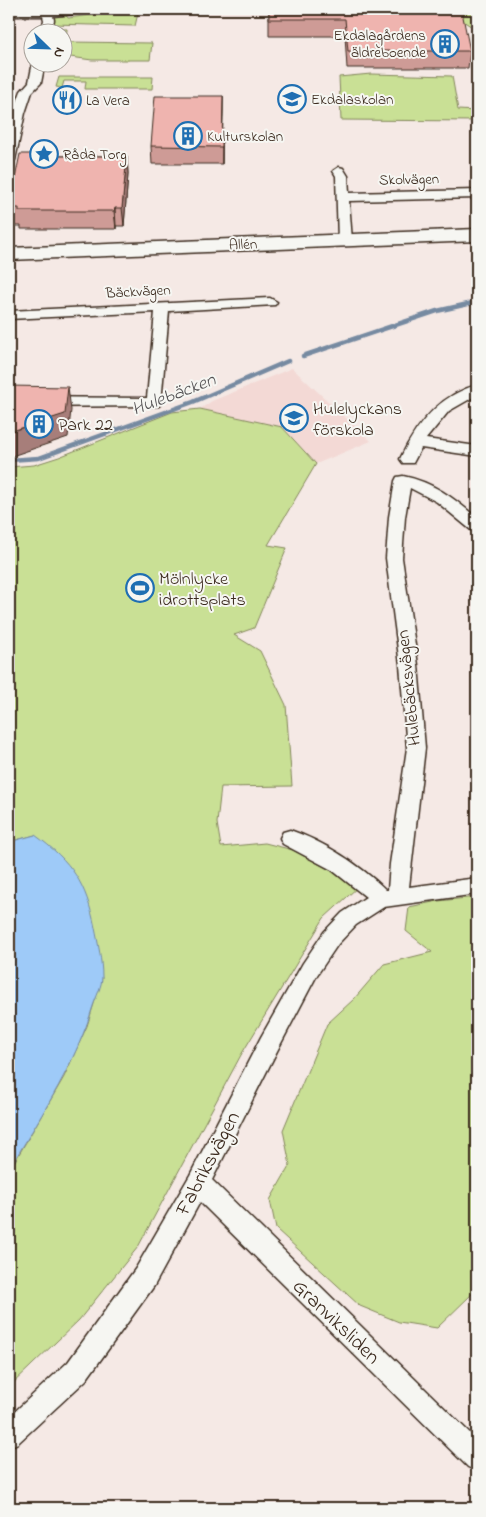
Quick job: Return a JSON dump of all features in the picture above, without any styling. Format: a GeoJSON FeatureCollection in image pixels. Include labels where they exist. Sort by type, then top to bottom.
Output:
{"type":"FeatureCollection","features":[{"type":"Feature","properties":{"kind":"street"},"geometry":{"type":"LineString","coordinates":[[9,13],[47,13],[96,9]]}},
{"type":"Feature","properties":{"kind":"street"},"geometry":{"type":"LineString","coordinates":[[47,13],[48,22]]}},
{"type":"Feature","properties":{"kind":"street"},"geometry":{"type":"LineString","coordinates":[[9,160],[19,113],[27,91],[35,83],[37,72]]}},
{"type":"Feature","properties":{"kind":"street"},"geometry":{"type":"LineString","coordinates":[[339,171],[342,176],[346,241]]}},
{"type":"Feature","properties":{"kind":"street","name":"Skolvägen"},"geometry":{"type":"LineString","coordinates":[[342,197],[477,194]]}},
{"type":"Feature","properties":{"kind":"street","name":"Allén"},"geometry":{"type":"LineString","coordinates":[[9,254],[477,235]]}},
{"type":"Feature","properties":{"kind":"street","name":"Bäckvägen"},"geometry":{"type":"LineString","coordinates":[[9,315],[270,302]]}},
{"type":"Feature","properties":{"kind":"street"},"geometry":{"type":"LineString","coordinates":[[9,402],[154,403],[162,306]]}},
{"type":"Feature","properties":{"kind":"street"},"geometry":{"type":"LineString","coordinates":[[408,458],[425,425],[454,400],[477,390]]}},
{"type":"Feature","properties":{"kind":"street"},"geometry":{"type":"LineString","coordinates":[[416,442],[477,451]]}},
{"type":"Feature","properties":{"kind":"street","name":"Hulebäcksvägen"},"geometry":{"type":"LineString","coordinates":[[390,897],[400,864],[416,748],[409,666],[394,558],[397,517],[403,482],[416,483],[432,491],[477,526]]}},
{"type":"Feature","properties":{"kind":"street"},"geometry":{"type":"LineString","coordinates":[[290,838],[323,854],[371,887],[390,897],[477,886]]}},
{"type":"Feature","properties":{"kind":"street","name":"Fabriksvägen"},"geometry":{"type":"LineString","coordinates":[[9,1434],[77,1371],[145,1277],[198,1183],[269,1044],[310,970],[331,938],[350,919],[370,904],[390,897]]}},
{"type":"Feature","properties":{"kind":"street","name":"Granviksliden"},"geometry":{"type":"LineString","coordinates":[[198,1183],[477,1458]]}},
{"type":"Feature","properties":{"kind":"shaded area","name":"Hulelyckans förskola"},"geometry":{"type":"Polygon","coordinates":[[[292,368],[371,441],[316,464],[282,427],[200,409],[212,401],[292,368]]]}},
{"type":"Feature","properties":{"kind":"green space"},"geometry":{"type":"Polygon","coordinates":[[[121,9],[139,9],[135,26],[72,24],[72,22],[51,22],[52,16],[65,14],[68,18],[122,11],[121,9]]]}},
{"type":"Feature","properties":{"kind":"green space"},"geometry":{"type":"Polygon","coordinates":[[[444,9],[477,9],[477,30],[444,9]]]}},
{"type":"Feature","properties":{"kind":"green space"},"geometry":{"type":"Polygon","coordinates":[[[72,42],[152,43],[150,60],[92,60],[72,57],[72,42]]]}},
{"type":"Feature","properties":{"kind":"green space"},"geometry":{"type":"Polygon","coordinates":[[[371,74],[452,76],[458,110],[477,111],[477,121],[341,120],[339,77],[371,74]]]}},
{"type":"Feature","properties":{"kind":"green space"},"geometry":{"type":"Polygon","coordinates":[[[59,77],[153,77],[152,89],[85,89],[86,81],[64,81],[62,88],[56,87],[59,77]]]}},
{"type":"Feature","properties":{"kind":"green space"},"geometry":{"type":"Polygon","coordinates":[[[200,409],[282,427],[316,464],[268,545],[287,548],[254,628],[234,635],[260,651],[286,705],[292,786],[221,787],[217,823],[221,847],[265,843],[293,850],[359,886],[324,918],[241,1055],[138,1247],[79,1320],[9,1387],[9,1167],[15,1161],[64,1077],[87,1026],[102,978],[35,835],[9,842],[9,467],[34,465],[172,412],[200,409]]]}},
{"type":"Feature","properties":{"kind":"green space"},"geometry":{"type":"Polygon","coordinates":[[[477,897],[477,1291],[437,1328],[399,1322],[360,1306],[276,1229],[270,1200],[290,1165],[283,1130],[327,1024],[354,999],[384,964],[432,952],[406,931],[409,907],[438,901],[477,897]]]}},
{"type":"Feature","properties":{"kind":"water"},"geometry":{"type":"Polygon","coordinates":[[[35,835],[68,864],[82,886],[95,928],[101,958],[102,980],[78,1047],[37,1124],[9,1167],[9,842],[35,835]]]}},
{"type":"Feature","properties":{"kind":"building"},"geometry":{"type":"Polygon","coordinates":[[[269,9],[451,9],[452,12],[462,12],[470,51],[348,51],[345,19],[269,19],[269,9]]]}},
{"type":"Feature","properties":{"kind":"building"},"geometry":{"type":"Polygon","coordinates":[[[155,96],[223,96],[222,147],[151,146],[155,96]]]}},
{"type":"Feature","properties":{"kind":"building"},"geometry":{"type":"Polygon","coordinates":[[[20,154],[45,154],[45,156],[127,156],[122,208],[115,208],[114,211],[19,211],[19,208],[9,208],[20,154]]]}},
{"type":"Feature","properties":{"kind":"building"},"geometry":{"type":"Polygon","coordinates":[[[9,386],[68,387],[65,414],[9,432],[9,386]]]}},
{"type":"Feature","properties":{"kind":"waterway","name":"Hulebäcken"},"geometry":{"type":"LineString","coordinates":[[303,356],[437,311],[477,302]]}},
{"type":"Feature","properties":{"kind":"waterway","name":"Hulebäcken"},"geometry":{"type":"LineString","coordinates":[[9,460],[39,458],[193,402],[288,361]]}},
{"type":"Feature","properties":{"kind":"place","name":"Ekdalagårdens äldreboende"},"geometry":{"type":"Point","coordinates":[445,44]}},
{"type":"Feature","properties":{"kind":"place","name":"Ekdalaskolan"},"geometry":{"type":"Point","coordinates":[292,99]}},
{"type":"Feature","properties":{"kind":"place","name":"La Vera"},"geometry":{"type":"Point","coordinates":[67,100]}},
{"type":"Feature","properties":{"kind":"place","name":"Kulturskolan"},"geometry":{"type":"Point","coordinates":[188,136]}},
{"type":"Feature","properties":{"kind":"place","name":"Råda Torg"},"geometry":{"type":"Point","coordinates":[44,154]}},
{"type":"Feature","properties":{"kind":"place","name":"Hulelyckans förskola"},"geometry":{"type":"Point","coordinates":[294,418]}},
{"type":"Feature","properties":{"kind":"place","name":"Park 22"},"geometry":{"type":"Point","coordinates":[39,424]}},
{"type":"Feature","properties":{"kind":"place","name":"Mölnlycke idrottsplats"},"geometry":{"type":"Point","coordinates":[140,588]}}]}
